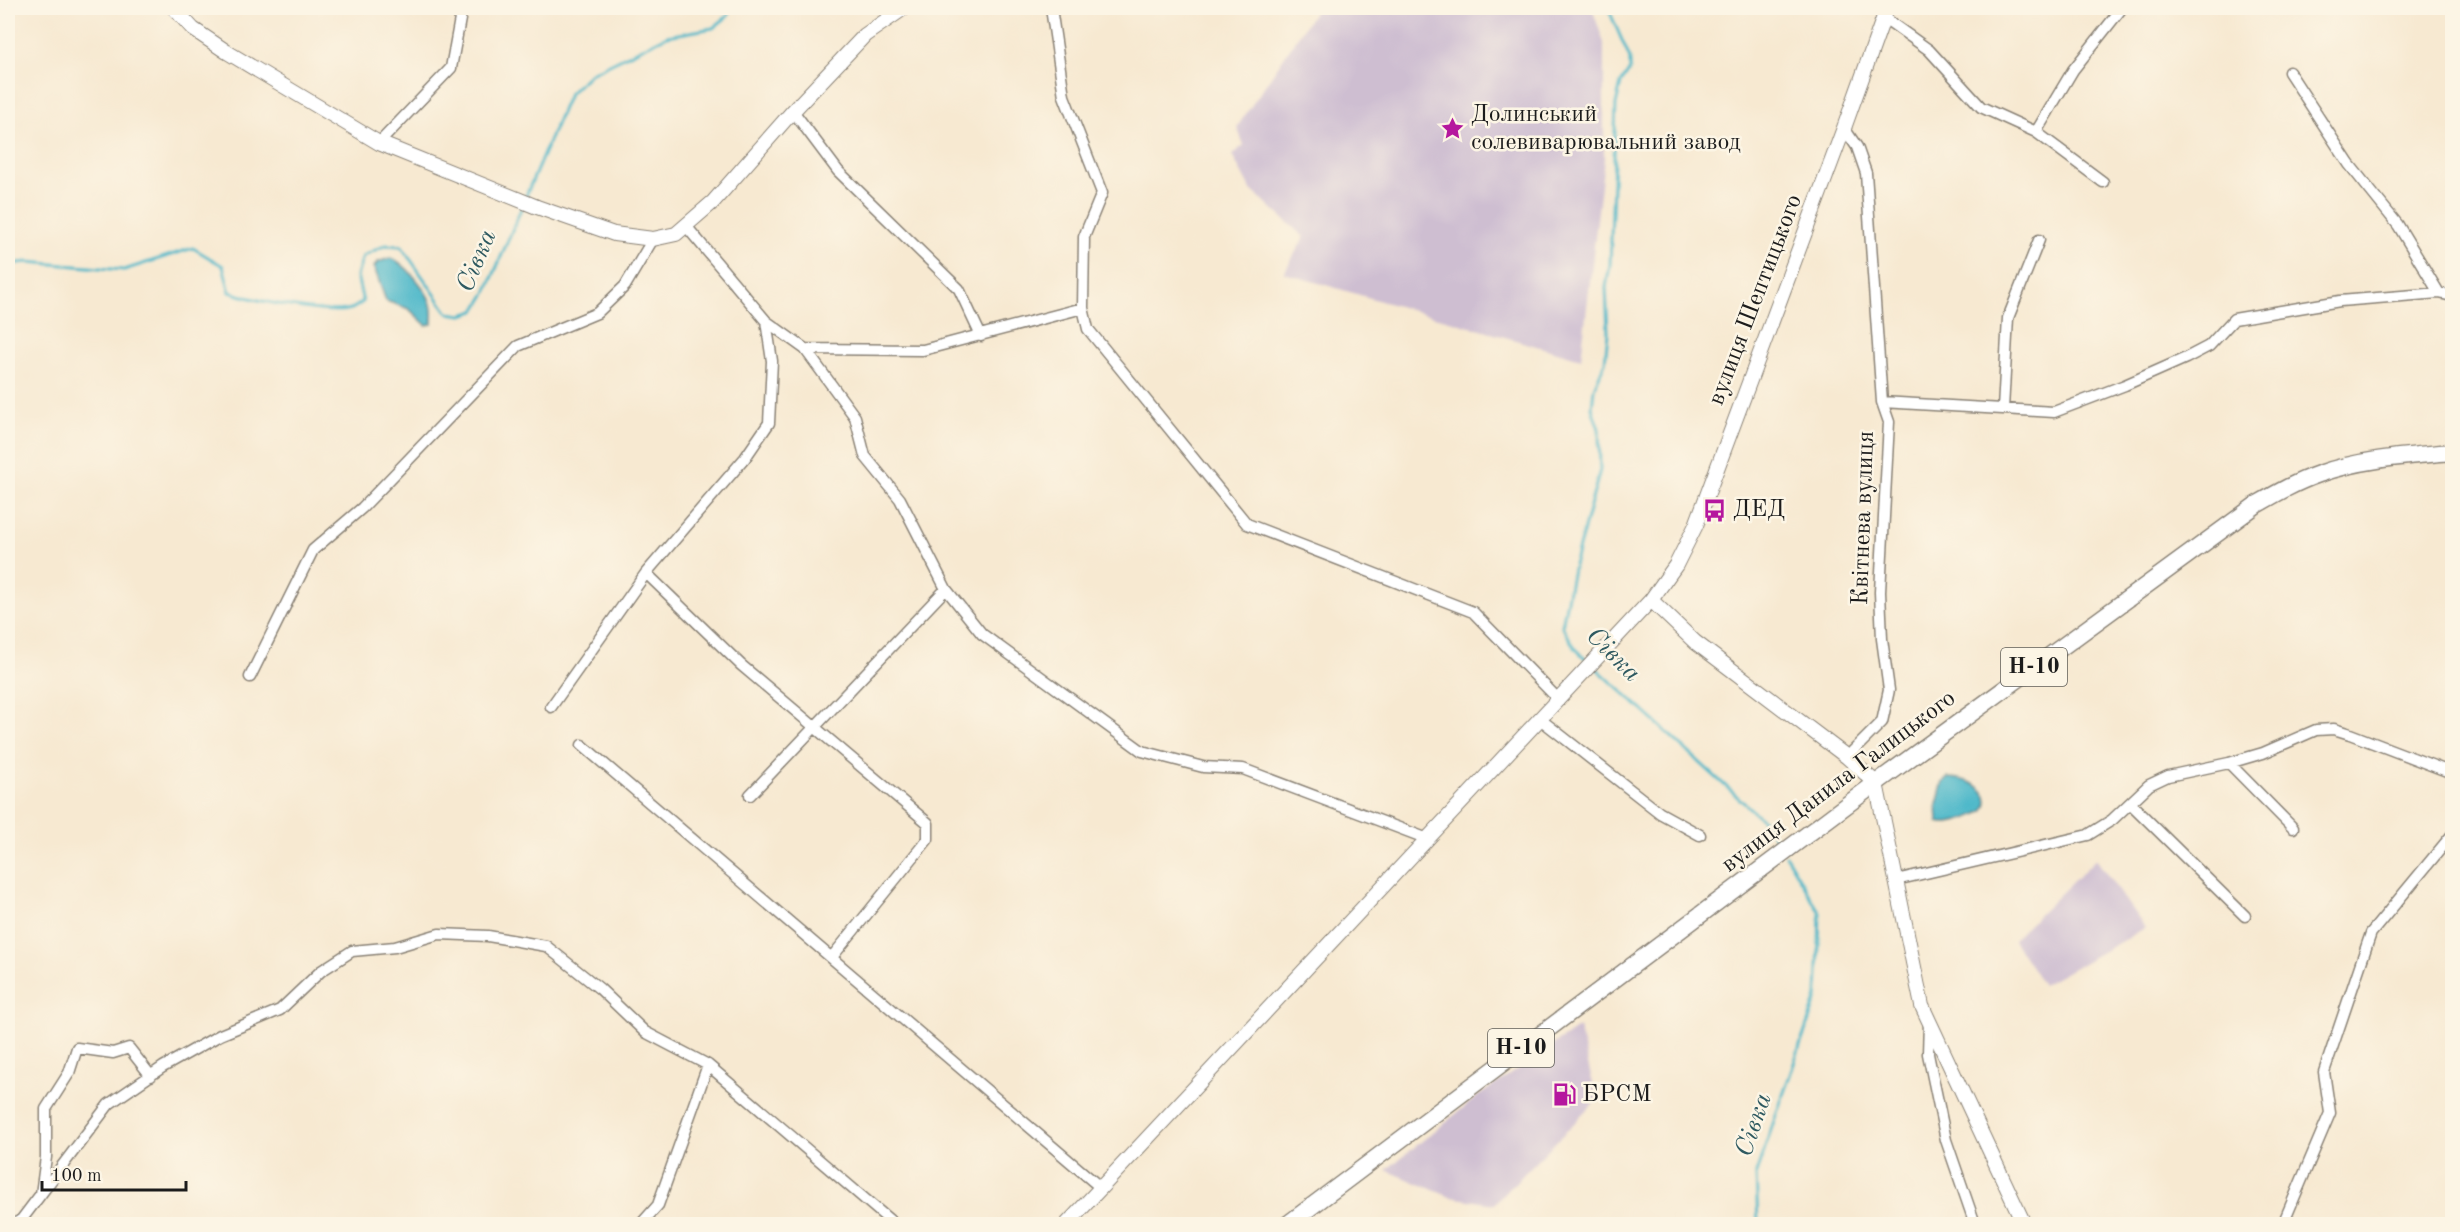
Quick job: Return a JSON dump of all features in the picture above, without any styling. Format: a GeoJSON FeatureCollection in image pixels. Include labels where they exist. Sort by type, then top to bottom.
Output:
{"type":"FeatureCollection","features":[{"type":"Feature","properties":{"kind":"main road","name":"вулиця Данила Галицького"},"geometry":{"type":"LineString","coordinates":[[1288,1224],[1876,783],[2256,505],[2287,487],[2320,473],[2369,462],[2452,452]]}},
{"type":"Feature","properties":{"kind":"street"},"geometry":{"type":"LineString","coordinates":[[174,8],[193,28],[227,52],[379,143],[537,207],[614,234],[653,239],[676,234],[713,202],[793,111],[865,35],[904,8]]}},
{"type":"Feature","properties":{"kind":"street"},"geometry":{"type":"LineString","coordinates":[[379,143],[451,68],[462,8]]}},
{"type":"Feature","properties":{"kind":"street"},"geometry":{"type":"LineString","coordinates":[[1051,8],[1065,96],[1102,193],[1084,237],[1083,308],[1088,329],[1247,524],[1473,612],[1558,699]]}},
{"type":"Feature","properties":{"kind":"street"},"geometry":{"type":"LineString","coordinates":[[2036,132],[2073,70],[2122,8]]}},
{"type":"Feature","properties":{"kind":"street"},"geometry":{"type":"LineString","coordinates":[[1885,13],[1929,50],[1982,107],[2036,132],[2103,182]]}},
{"type":"Feature","properties":{"kind":"street","name":"вулиця Шептицького"},"geometry":{"type":"LineString","coordinates":[[1067,1224],[1651,600],[1676,565],[1696,525],[1885,13]]}},
{"type":"Feature","properties":{"kind":"street"},"geometry":{"type":"LineString","coordinates":[[2289,72],[2349,164],[2398,225],[2439,293]]}},
{"type":"Feature","properties":{"kind":"street"},"geometry":{"type":"LineString","coordinates":[[793,111],[838,171],[958,289],[981,336]]}},
{"type":"Feature","properties":{"kind":"street","name":"Квітнева вулиця"},"geometry":{"type":"LineString","coordinates":[[1844,128],[1857,147],[1866,173],[1882,402],[1889,422],[1880,592],[1882,639],[1888,690],[1882,722],[1846,757]]}},
{"type":"Feature","properties":{"kind":"street"},"geometry":{"type":"LineString","coordinates":[[686,226],[766,321],[805,349],[855,417],[865,456],[900,498],[946,589],[982,634],[1142,751],[1203,767],[1243,769],[1428,839]]}},
{"type":"Feature","properties":{"kind":"street"},"geometry":{"type":"LineString","coordinates":[[250,677],[313,550],[362,508],[518,346],[597,313],[625,286],[653,239]]}},
{"type":"Feature","properties":{"kind":"street"},"geometry":{"type":"LineString","coordinates":[[2003,409],[2008,318],[2039,240]]}},
{"type":"Feature","properties":{"kind":"street"},"geometry":{"type":"LineString","coordinates":[[1882,402],[2054,412],[2115,389],[2209,346],[2234,320],[2340,301],[2439,293],[2452,296]]}},
{"type":"Feature","properties":{"kind":"street"},"geometry":{"type":"LineString","coordinates":[[805,349],[923,350],[1083,308]]}},
{"type":"Feature","properties":{"kind":"street"},"geometry":{"type":"LineString","coordinates":[[551,707],[646,573],[745,458],[769,423],[772,361],[766,321]]}},
{"type":"Feature","properties":{"kind":"street"},"geometry":{"type":"LineString","coordinates":[[646,573],[741,665],[928,823],[928,839],[832,957]]}},
{"type":"Feature","properties":{"kind":"street"},"geometry":{"type":"LineString","coordinates":[[750,795],[946,589]]}},
{"type":"Feature","properties":{"kind":"street"},"geometry":{"type":"LineString","coordinates":[[1651,600],[1695,642],[1846,757],[1876,783],[1922,1006],[2024,1224]]}},
{"type":"Feature","properties":{"kind":"street"},"geometry":{"type":"LineString","coordinates":[[1540,719],[1660,813],[1700,835]]}},
{"type":"Feature","properties":{"kind":"street"},"geometry":{"type":"LineString","coordinates":[[1896,880],[2088,835],[2112,820],[2149,785],[2168,776],[2263,753],[2316,730],[2334,729],[2452,773]]}},
{"type":"Feature","properties":{"kind":"street"},"geometry":{"type":"LineString","coordinates":[[582,745],[1101,1188]]}},
{"type":"Feature","properties":{"kind":"street"},"geometry":{"type":"LineString","coordinates":[[2229,763],[2293,828]]}},
{"type":"Feature","properties":{"kind":"street"},"geometry":{"type":"LineString","coordinates":[[2130,803],[2245,916]]}},
{"type":"Feature","properties":{"kind":"street"},"geometry":{"type":"LineString","coordinates":[[2283,1224],[2330,1113],[2324,1072],[2371,933],[2452,835]]}},
{"type":"Feature","properties":{"kind":"street"},"geometry":{"type":"LineString","coordinates":[[15,1224],[41,1194],[109,1104],[220,1035],[280,1010],[321,971],[352,951],[395,947],[439,934],[488,936],[546,946],[600,989],[645,1032],[708,1065],[894,1224]]}},
{"type":"Feature","properties":{"kind":"street"},"geometry":{"type":"LineString","coordinates":[[1929,1019],[1928,1054],[1946,1140],[1975,1224]]}},
{"type":"Feature","properties":{"kind":"street"},"geometry":{"type":"LineString","coordinates":[[41,1194],[46,1157],[46,1109],[69,1073],[77,1048],[113,1053],[129,1048],[151,1076]]}},
{"type":"Feature","properties":{"kind":"street"},"geometry":{"type":"LineString","coordinates":[[641,1224],[658,1205],[708,1065]]}},
{"type":"Feature","properties":{"kind":"shaded area"},"geometry":{"type":"Polygon","coordinates":[[[1317,8],[1592,8],[1604,43],[1604,159],[1581,359],[1284,273],[1304,237],[1250,189],[1232,155],[1244,145],[1237,127],[1317,8]]]}},
{"type":"Feature","properties":{"kind":"shaded area"},"geometry":{"type":"Polygon","coordinates":[[[2096,859],[2145,928],[2043,985],[2013,940],[2096,859]]]}},
{"type":"Feature","properties":{"kind":"shaded area"},"geometry":{"type":"Polygon","coordinates":[[[1579,1027],[1597,1100],[1494,1204],[1450,1197],[1386,1170],[1477,1097],[1579,1027]]]}},
{"type":"Feature","properties":{"kind":"water"},"geometry":{"type":"Polygon","coordinates":[[[390,258],[409,271],[425,291],[432,306],[432,324],[426,325],[409,309],[386,301],[374,267],[378,262],[390,258]]]}},
{"type":"Feature","properties":{"kind":"water"},"geometry":{"type":"Polygon","coordinates":[[[1948,778],[1975,784],[1980,788],[1987,799],[1983,810],[1949,823],[1938,822],[1937,804],[1943,782],[1948,778]]]}},
{"type":"Feature","properties":{"kind":"waterway","name":"Сівка"},"geometry":{"type":"LineString","coordinates":[[525,198],[569,94],[591,73],[667,36],[713,28],[728,16],[730,8]]}},
{"type":"Feature","properties":{"kind":"waterway","name":"Сівка"},"geometry":{"type":"LineString","coordinates":[[1588,661],[1575,648],[1562,626],[1573,569],[1600,470],[1599,429],[1592,408],[1594,388],[1605,362],[1608,333],[1606,287],[1610,265],[1616,104],[1621,83],[1630,69],[1630,59],[1608,8]]}},
{"type":"Feature","properties":{"kind":"waterway","name":"Сівка"},"geometry":{"type":"LineString","coordinates":[[8,264],[28,262],[124,270],[193,248],[223,266],[230,292],[290,306],[340,311],[363,302],[357,276],[363,256],[386,245],[401,246],[448,313],[462,315],[475,311],[486,293],[523,204]]}},
{"type":"Feature","properties":{"kind":"waterway","name":"Сівка"},"geometry":{"type":"LineString","coordinates":[[1595,667],[1765,822],[1781,848]]}},
{"type":"Feature","properties":{"kind":"waterway","name":"Сівка"},"geometry":{"type":"LineString","coordinates":[[1758,1224],[1756,1173],[1817,997],[1820,913],[1786,856]]}},
{"type":"Feature","properties":{"kind":"place","name":"Долинський солевиварювальний завод"},"geometry":{"type":"Point","coordinates":[1453,129]}},
{"type":"Feature","properties":{"kind":"place","name":"ДЕД"},"geometry":{"type":"Point","coordinates":[1715,510]}},
{"type":"Feature","properties":{"kind":"place","name":"БРСМ"},"geometry":{"type":"Point","coordinates":[1564,1095]}}]}
